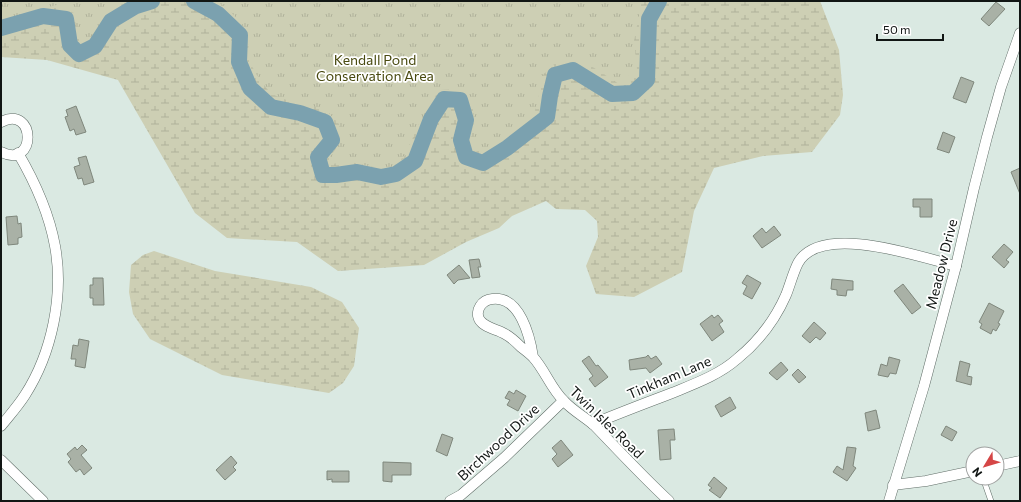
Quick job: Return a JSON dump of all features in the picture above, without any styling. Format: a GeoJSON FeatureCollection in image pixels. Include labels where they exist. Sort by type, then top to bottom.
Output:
{"type":"FeatureCollection","features":[{"type":"Feature","properties":{"kind":"street","name":"Meadow Drive"},"geometry":{"type":"LineString","coordinates":[[889,501],[924,386],[956,266],[987,137],[1001,87],[1020,33]]}},
{"type":"Feature","properties":{"kind":"street"},"geometry":{"type":"LineString","coordinates":[[1,122],[7,119],[15,119],[22,123],[27,129],[28,137],[27,145],[18,153],[11,155],[1,152]]}},
{"type":"Feature","properties":{"kind":"street"},"geometry":{"type":"LineString","coordinates":[[1,426],[25,395],[40,367],[51,334],[56,309],[57,266],[55,247],[50,225],[31,178],[18,153]]}},
{"type":"Feature","properties":{"kind":"street","name":"Tinkham Lane"},"geometry":{"type":"LineString","coordinates":[[593,424],[701,381],[736,360],[752,346],[765,331],[777,313],[786,295],[798,263],[808,252],[832,244],[853,243],[873,246],[956,266]]}},
{"type":"Feature","properties":{"kind":"street","name":"Twin Isles Road"},"geometry":{"type":"LineString","coordinates":[[533,357],[528,330],[521,317],[509,303],[498,299],[492,299],[483,303],[478,312],[482,323],[503,332],[533,357],[563,401],[593,424],[669,501]]}},
{"type":"Feature","properties":{"kind":"street","name":"Birchwood Drive"},"geometry":{"type":"LineString","coordinates":[[450,501],[461,495],[504,458],[563,401]]}},
{"type":"Feature","properties":{"kind":"street"},"geometry":{"type":"LineString","coordinates":[[1,460],[43,501]]}},
{"type":"Feature","properties":{"kind":"street"},"geometry":{"type":"LineString","coordinates":[[1005,464],[1020,461]]}},
{"type":"Feature","properties":{"kind":"street"},"geometry":{"type":"LineString","coordinates":[[893,485],[933,480],[965,473]]}},
{"type":"Feature","properties":{"kind":"lane"},"geometry":{"type":"LineString","coordinates":[[986,486],[991,501]]}},
{"type":"Feature","properties":{"kind":"green space"},"geometry":{"type":"Polygon","coordinates":[[[1,1],[131,1],[119,6],[100,23],[93,36],[85,43],[77,32],[74,13],[56,5],[1,21],[1,1]]]}},
{"type":"Feature","properties":{"kind":"green space"},"geometry":{"type":"Polygon","coordinates":[[[11,1],[820,1],[839,50],[843,95],[840,115],[812,152],[763,156],[714,168],[694,211],[682,272],[634,297],[596,294],[586,266],[598,237],[597,221],[585,210],[556,209],[546,201],[512,216],[499,228],[466,242],[424,265],[338,271],[297,242],[227,238],[195,213],[118,80],[47,60],[1,57],[1,6],[11,1]]]}},
{"type":"Feature","properties":{"kind":"green space","name":"Kendall Pond Conservation Area"},"geometry":{"type":"Polygon","coordinates":[[[214,1],[642,1],[634,41],[637,69],[619,84],[585,62],[556,62],[541,77],[538,103],[532,118],[497,143],[475,152],[469,145],[474,122],[472,98],[458,89],[440,90],[428,106],[406,154],[393,167],[374,167],[345,161],[333,164],[330,157],[340,143],[339,124],[325,109],[292,102],[271,94],[256,74],[247,56],[250,37],[240,22],[225,6],[214,1]]]}},
{"type":"Feature","properties":{"kind":"green space"},"geometry":{"type":"Polygon","coordinates":[[[154,251],[215,271],[311,287],[342,302],[359,328],[354,366],[343,383],[329,393],[222,375],[150,339],[133,314],[129,292],[131,265],[143,255],[154,251]]]}},
{"type":"Feature","properties":{"kind":"building"},"geometry":{"type":"Polygon","coordinates":[[[996,2],[1005,9],[989,26],[981,19],[996,2]]]}},
{"type":"Feature","properties":{"kind":"building"},"geometry":{"type":"Polygon","coordinates":[[[961,77],[974,82],[966,103],[953,98],[961,77]]]}},
{"type":"Feature","properties":{"kind":"building"},"geometry":{"type":"Polygon","coordinates":[[[76,106],[86,132],[76,135],[74,129],[70,131],[65,117],[68,116],[66,110],[76,106]]]}},
{"type":"Feature","properties":{"kind":"building"},"geometry":{"type":"Polygon","coordinates":[[[943,132],[955,137],[949,153],[937,149],[943,132]]]}},
{"type":"Feature","properties":{"kind":"building"},"geometry":{"type":"Polygon","coordinates":[[[86,156],[94,182],[84,185],[82,178],[78,179],[74,167],[80,165],[78,158],[86,156]]]}},
{"type":"Feature","properties":{"kind":"building"},"geometry":{"type":"Polygon","coordinates":[[[1020,168],[1020,194],[1011,172],[1020,168]]]}},
{"type":"Feature","properties":{"kind":"building"},"geometry":{"type":"Polygon","coordinates":[[[913,199],[932,199],[932,217],[920,217],[920,207],[913,207],[913,199]]]}},
{"type":"Feature","properties":{"kind":"building"},"geometry":{"type":"Polygon","coordinates":[[[17,216],[18,224],[21,223],[22,237],[18,238],[18,244],[8,245],[6,217],[17,216]]]}},
{"type":"Feature","properties":{"kind":"building"},"geometry":{"type":"Polygon","coordinates":[[[774,226],[781,235],[762,248],[753,236],[762,228],[766,233],[774,226]]]}},
{"type":"Feature","properties":{"kind":"building"},"geometry":{"type":"Polygon","coordinates":[[[1004,244],[1013,252],[1006,260],[1009,262],[1004,268],[992,257],[1004,244]]]}},
{"type":"Feature","properties":{"kind":"building"},"geometry":{"type":"Polygon","coordinates":[[[479,259],[481,267],[478,267],[480,277],[472,278],[469,260],[479,259]]]}},
{"type":"Feature","properties":{"kind":"building"},"geometry":{"type":"Polygon","coordinates":[[[459,265],[470,278],[458,280],[454,284],[447,275],[459,265]]]}},
{"type":"Feature","properties":{"kind":"building"},"geometry":{"type":"Polygon","coordinates":[[[747,275],[761,283],[752,299],[743,294],[747,286],[742,283],[747,275]]]}},
{"type":"Feature","properties":{"kind":"building"},"geometry":{"type":"Polygon","coordinates":[[[93,278],[103,278],[104,305],[93,305],[93,298],[90,298],[90,285],[93,285],[93,278]]]}},
{"type":"Feature","properties":{"kind":"building"},"geometry":{"type":"Polygon","coordinates":[[[832,279],[853,281],[853,290],[847,290],[846,296],[837,295],[837,290],[831,289],[832,279]]]}},
{"type":"Feature","properties":{"kind":"building"},"geometry":{"type":"Polygon","coordinates":[[[903,284],[921,307],[912,314],[894,291],[903,284]]]}},
{"type":"Feature","properties":{"kind":"building"},"geometry":{"type":"Polygon","coordinates":[[[989,303],[1004,311],[998,323],[1000,324],[996,331],[993,329],[991,334],[980,328],[982,324],[979,322],[989,303]]]}},
{"type":"Feature","properties":{"kind":"building"},"geometry":{"type":"Polygon","coordinates":[[[712,315],[714,318],[718,315],[723,321],[719,324],[724,332],[712,341],[700,324],[712,315]]]}},
{"type":"Feature","properties":{"kind":"building"},"geometry":{"type":"Polygon","coordinates":[[[814,322],[826,333],[820,340],[816,337],[810,343],[802,336],[814,322]]]}},
{"type":"Feature","properties":{"kind":"building"},"geometry":{"type":"Polygon","coordinates":[[[79,339],[89,341],[85,368],[75,366],[76,359],[71,359],[73,345],[78,346],[79,339]]]}},
{"type":"Feature","properties":{"kind":"building"},"geometry":{"type":"Polygon","coordinates":[[[648,355],[651,359],[656,356],[662,364],[650,373],[646,368],[630,370],[629,360],[646,357],[648,355]]]}},
{"type":"Feature","properties":{"kind":"building"},"geometry":{"type":"Polygon","coordinates":[[[589,356],[596,366],[598,365],[608,377],[595,387],[589,379],[593,376],[582,361],[589,356]]]}},
{"type":"Feature","properties":{"kind":"building"},"geometry":{"type":"Polygon","coordinates":[[[889,357],[900,360],[896,374],[890,373],[888,377],[878,375],[881,364],[887,366],[889,357]]]}},
{"type":"Feature","properties":{"kind":"building"},"geometry":{"type":"Polygon","coordinates":[[[960,361],[970,364],[967,376],[972,377],[971,385],[956,381],[960,361]]]}},
{"type":"Feature","properties":{"kind":"building"},"geometry":{"type":"Polygon","coordinates":[[[781,362],[788,370],[777,380],[769,373],[781,362]]]}},
{"type":"Feature","properties":{"kind":"building"},"geometry":{"type":"Polygon","coordinates":[[[798,369],[806,377],[799,383],[792,375],[798,369]]]}},
{"type":"Feature","properties":{"kind":"building"},"geometry":{"type":"Polygon","coordinates":[[[516,390],[526,396],[518,411],[507,405],[510,400],[505,398],[509,391],[514,394],[516,390]]]}},
{"type":"Feature","properties":{"kind":"building"},"geometry":{"type":"Polygon","coordinates":[[[730,397],[736,408],[721,417],[715,406],[730,397]]]}},
{"type":"Feature","properties":{"kind":"building"},"geometry":{"type":"Polygon","coordinates":[[[876,410],[880,428],[868,431],[865,413],[876,410]]]}},
{"type":"Feature","properties":{"kind":"building"},"geometry":{"type":"Polygon","coordinates":[[[946,426],[957,432],[952,441],[941,435],[946,426]]]}},
{"type":"Feature","properties":{"kind":"building"},"geometry":{"type":"Polygon","coordinates":[[[674,429],[675,440],[670,440],[671,459],[660,460],[658,430],[674,429]]]}},
{"type":"Feature","properties":{"kind":"building"},"geometry":{"type":"Polygon","coordinates":[[[442,434],[453,438],[447,456],[436,451],[442,434]]]}},
{"type":"Feature","properties":{"kind":"building"},"geometry":{"type":"Polygon","coordinates":[[[561,440],[573,455],[558,467],[552,459],[557,454],[552,448],[561,440]]]}},
{"type":"Feature","properties":{"kind":"building"},"geometry":{"type":"Polygon","coordinates":[[[82,445],[87,450],[81,455],[92,468],[84,475],[80,469],[76,472],[68,462],[71,459],[67,454],[75,447],[77,450],[82,445]]]}},
{"type":"Feature","properties":{"kind":"building"},"geometry":{"type":"Polygon","coordinates":[[[847,447],[856,448],[853,466],[856,468],[847,481],[833,472],[837,466],[843,470],[847,447]]]}},
{"type":"Feature","properties":{"kind":"building"},"geometry":{"type":"Polygon","coordinates":[[[231,456],[237,463],[233,467],[236,470],[225,480],[216,470],[231,456]]]}},
{"type":"Feature","properties":{"kind":"building"},"geometry":{"type":"Polygon","coordinates":[[[383,462],[411,463],[411,475],[392,475],[392,482],[383,481],[383,462]]]}},
{"type":"Feature","properties":{"kind":"building"},"geometry":{"type":"Polygon","coordinates":[[[327,471],[349,471],[349,482],[332,482],[332,479],[327,480],[327,471]]]}},
{"type":"Feature","properties":{"kind":"building"},"geometry":{"type":"Polygon","coordinates":[[[714,477],[727,488],[720,498],[709,490],[712,488],[708,485],[714,477]]]}},
{"type":"Feature","properties":{"kind":"waterway"},"geometry":{"type":"LineString","coordinates":[[1,28],[43,16],[66,19],[70,45],[79,54],[95,46],[111,21],[136,6],[152,1]]}},
{"type":"Feature","properties":{"kind":"waterway"},"geometry":{"type":"LineString","coordinates":[[194,1],[218,14],[240,35],[239,62],[250,88],[271,107],[300,113],[325,122],[332,140],[318,157],[323,175],[357,172],[381,177],[396,174],[415,161],[431,119],[444,99],[460,100],[466,120],[461,140],[466,157],[483,163],[507,148],[547,117],[555,75],[573,70],[612,94],[633,93],[647,80],[649,19],[659,1]]}}]}
